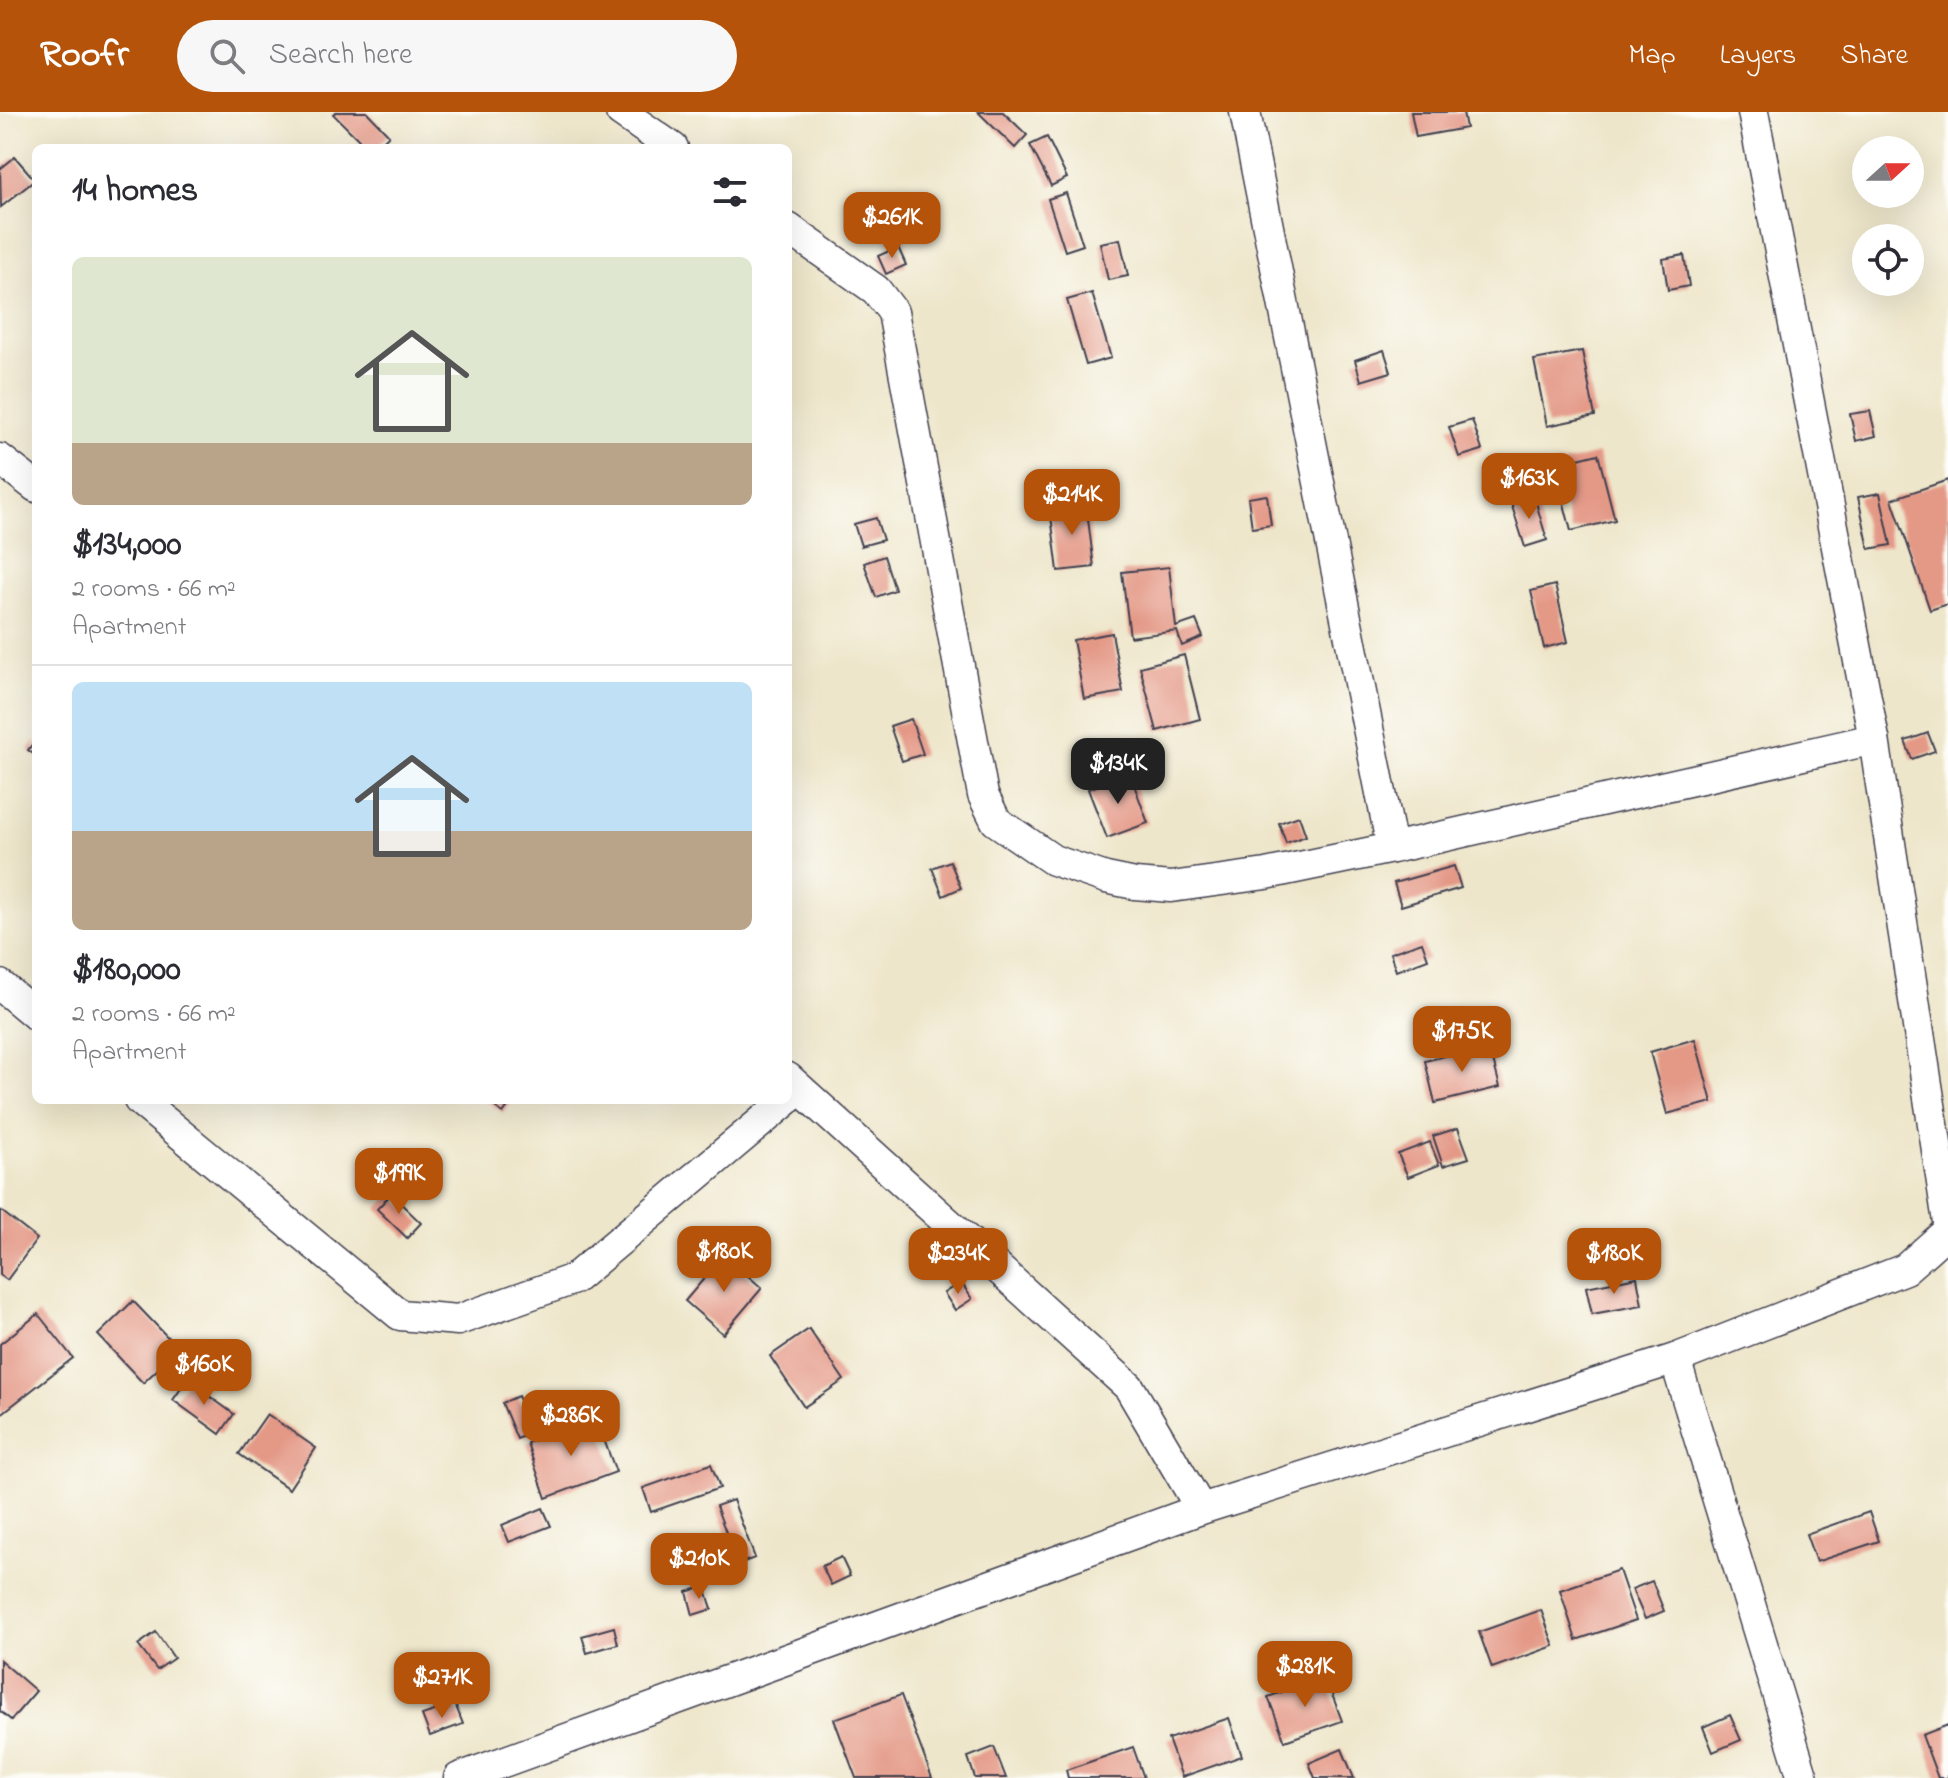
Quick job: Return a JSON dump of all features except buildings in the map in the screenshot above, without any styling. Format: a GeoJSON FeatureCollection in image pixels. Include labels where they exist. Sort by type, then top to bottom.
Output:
{"type":"FeatureCollection","features":[{"type":"Feature","properties":{"kind":"street"},"geometry":{"type":"LineString","coordinates":[[621,112],[667,144]]}},
{"type":"Feature","properties":{"kind":"street"},"geometry":{"type":"LineString","coordinates":[[1245,112],[1392,848]]}},
{"type":"Feature","properties":{"kind":"street"},"geometry":{"type":"LineString","coordinates":[[1753,112],[1874,739],[1948,1222]]}},
{"type":"Feature","properties":{"kind":"street"},"geometry":{"type":"LineString","coordinates":[[792,231],[876,290],[893,312],[983,795],[996,821],[1053,860],[1106,878],[1171,887],[1266,874],[1874,739]]}},
{"type":"Feature","properties":{"kind":"street"},"geometry":{"type":"LineString","coordinates":[[0,459],[32,484]]}},
{"type":"Feature","properties":{"kind":"street"},"geometry":{"type":"LineString","coordinates":[[0,985],[32,1012]]}},
{"type":"Feature","properties":{"kind":"street"},"geometry":{"type":"LineString","coordinates":[[792,1092],[1129,1387],[1201,1509]]}},
{"type":"Feature","properties":{"kind":"street"},"geometry":{"type":"LineString","coordinates":[[144,1104],[400,1315],[458,1320],[574,1279],[776,1104]]}},
{"type":"Feature","properties":{"kind":"street"},"geometry":{"type":"LineString","coordinates":[[459,1778],[1201,1509],[1675,1359],[1905,1269],[1948,1231]]}},
{"type":"Feature","properties":{"kind":"street"},"geometry":{"type":"LineString","coordinates":[[1675,1359],[1803,1778]]}}]}
